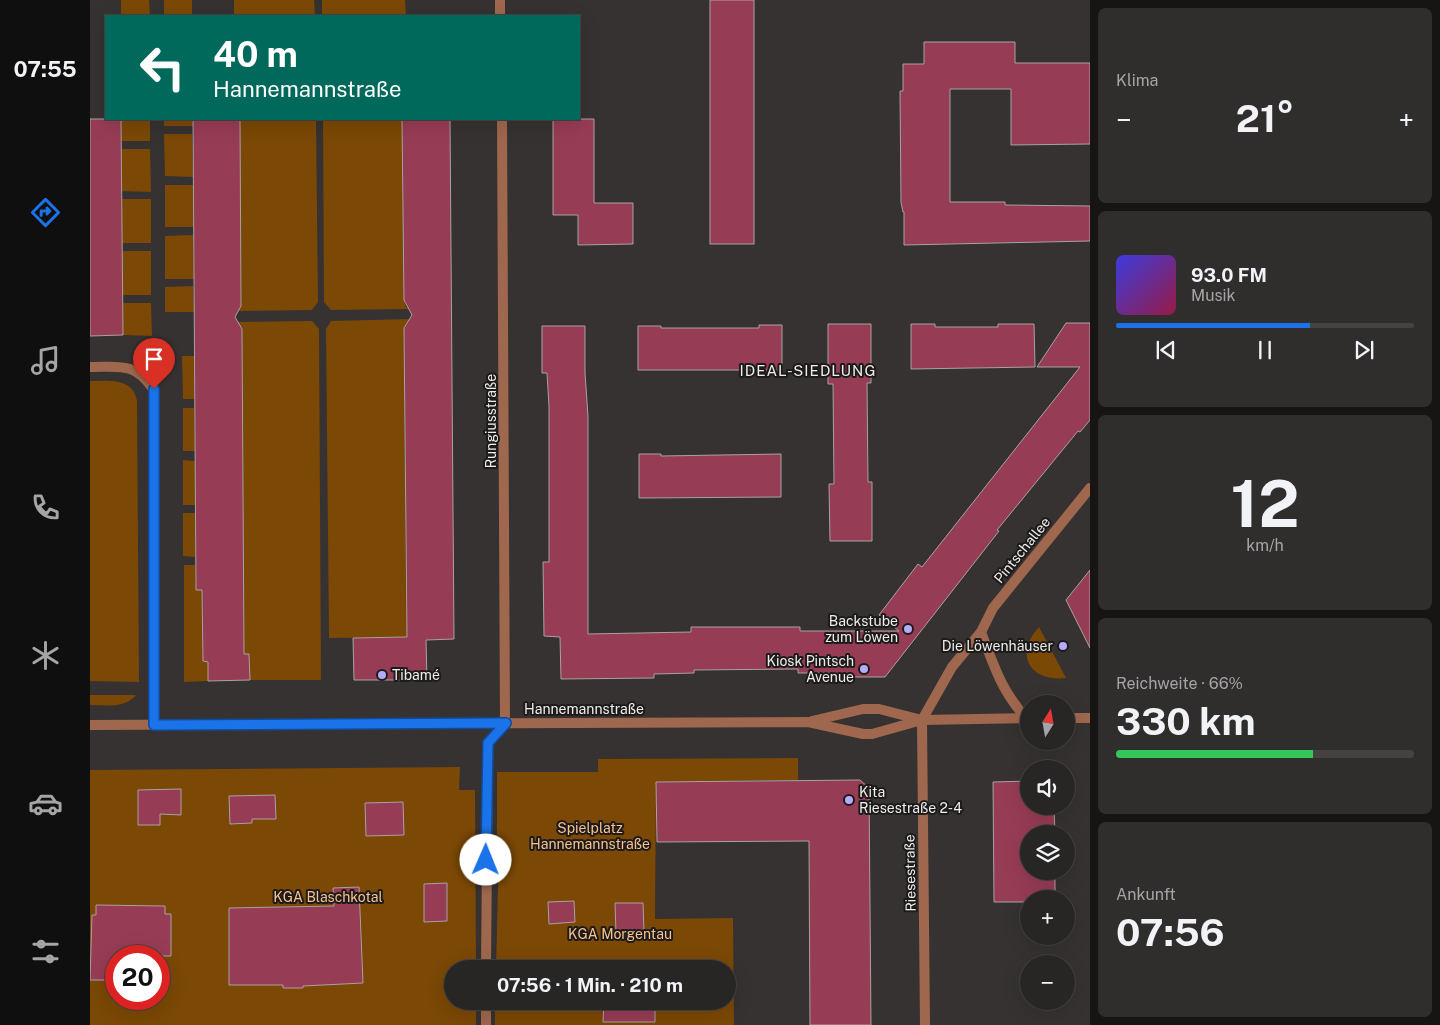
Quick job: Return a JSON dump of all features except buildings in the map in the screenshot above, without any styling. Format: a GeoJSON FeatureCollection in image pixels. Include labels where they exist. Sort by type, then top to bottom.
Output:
{"type":"FeatureCollection","features":[{"type":"Feature","properties":{"kind":"street"},"geometry":{"type":"LineString","coordinates":[[500,0],[500,15]]}},
{"type":"Feature","properties":{"kind":"street","name":"Rungiusstraße"},"geometry":{"type":"LineString","coordinates":[[502,120],[506,723]]}},
{"type":"Feature","properties":{"kind":"street"},"geometry":{"type":"LineString","coordinates":[[90,367],[126,367],[144,375],[154,389],[154,725]]}},
{"type":"Feature","properties":{"kind":"street","name":"Pintschallee"},"geometry":{"type":"LineString","coordinates":[[922,720],[952,667],[981,632],[993,608],[1090,488]]}},
{"type":"Feature","properties":{"kind":"street"},"geometry":{"type":"LineString","coordinates":[[981,632],[1000,682],[1010,701],[1020,711]]}},
{"type":"Feature","properties":{"kind":"street","name":"Hannemannstraße"},"geometry":{"type":"LineString","coordinates":[[808,722],[863,709],[879,709],[922,720],[1020,718]]}},
{"type":"Feature","properties":{"kind":"street"},"geometry":{"type":"LineString","coordinates":[[1075,718],[1090,718]]}},
{"type":"Feature","properties":{"kind":"street","name":"Hannemannstraße"},"geometry":{"type":"LineString","coordinates":[[90,725],[808,722],[863,734],[879,734],[922,720]]}},
{"type":"Feature","properties":{"kind":"street","name":"Riesestraße"},"geometry":{"type":"LineString","coordinates":[[922,720],[925,1025]]}},
{"type":"Feature","properties":{"kind":"street"},"geometry":{"type":"LineString","coordinates":[[486,960],[488,743],[506,723]]}},
{"type":"Feature","properties":{"kind":"street"},"geometry":{"type":"LineString","coordinates":[[486,1010],[486,1025]]}},
{"type":"Feature","properties":{"kind":"green space"},"geometry":{"type":"Polygon","coordinates":[[[121,0],[149,0],[150,15],[121,15],[121,0]]]}},
{"type":"Feature","properties":{"kind":"green space"},"geometry":{"type":"Polygon","coordinates":[[[164,0],[192,0],[192,15],[164,15],[164,0]]]}},
{"type":"Feature","properties":{"kind":"green space"},"geometry":{"type":"Polygon","coordinates":[[[234,0],[314,0],[315,15],[234,15],[234,0]]]}},
{"type":"Feature","properties":{"kind":"green space"},"geometry":{"type":"Polygon","coordinates":[[[322,0],[405,0],[406,15],[322,15],[322,0]]]}},
{"type":"Feature","properties":{"kind":"green space"},"geometry":{"type":"Polygon","coordinates":[[[121,120],[150,120],[150,141],[121,141],[121,120]]]}},
{"type":"Feature","properties":{"kind":"green space"},"geometry":{"type":"Polygon","coordinates":[[[164,120],[192,120],[193,126],[164,126],[164,120]]]}},
{"type":"Feature","properties":{"kind":"green space"},"geometry":{"type":"Polygon","coordinates":[[[240,120],[316,120],[318,302],[312,310],[235,311],[241,306],[240,120]]]}},
{"type":"Feature","properties":{"kind":"green space"},"geometry":{"type":"Polygon","coordinates":[[[323,120],[402,120],[404,300],[406,307],[411,309],[331,310],[324,302],[323,120]]]}},
{"type":"Feature","properties":{"kind":"green space"},"geometry":{"type":"Polygon","coordinates":[[[164,134],[192,134],[193,177],[165,176],[164,134]]]}},
{"type":"Feature","properties":{"kind":"green space"},"geometry":{"type":"Polygon","coordinates":[[[122,149],[150,149],[151,192],[122,191],[122,149]]]}},
{"type":"Feature","properties":{"kind":"green space"},"geometry":{"type":"Polygon","coordinates":[[[165,185],[193,185],[193,227],[165,227],[165,185]]]}},
{"type":"Feature","properties":{"kind":"green space"},"geometry":{"type":"Polygon","coordinates":[[[122,199],[151,199],[151,243],[122,243],[122,199]]]}},
{"type":"Feature","properties":{"kind":"green space"},"geometry":{"type":"Polygon","coordinates":[[[193,235],[194,279],[165,279],[165,236],[193,235]]]}},
{"type":"Feature","properties":{"kind":"green space"},"geometry":{"type":"Polygon","coordinates":[[[122,251],[151,251],[151,295],[122,295],[122,251]]]}},
{"type":"Feature","properties":{"kind":"green space"},"geometry":{"type":"Polygon","coordinates":[[[193,286],[194,312],[165,312],[165,287],[193,286]]]}},
{"type":"Feature","properties":{"kind":"green space"},"geometry":{"type":"Polygon","coordinates":[[[123,303],[151,303],[152,336],[123,335],[123,303]]]}},
{"type":"Feature","properties":{"kind":"green space"},"geometry":{"type":"Polygon","coordinates":[[[411,319],[404,329],[406,611],[413,612],[414,637],[329,638],[326,329],[331,321],[411,319]]]}},
{"type":"Feature","properties":{"kind":"green space"},"geometry":{"type":"Polygon","coordinates":[[[312,321],[319,329],[321,680],[250,680],[249,655],[244,654],[242,329],[235,322],[312,321]]]}},
{"type":"Feature","properties":{"kind":"green space"},"geometry":{"type":"Polygon","coordinates":[[[182,356],[194,356],[194,399],[183,399],[182,356]]]}},
{"type":"Feature","properties":{"kind":"green space"},"geometry":{"type":"Polygon","coordinates":[[[90,381],[112,381],[125,384],[135,393],[137,401],[139,682],[90,681],[90,381]]]}},
{"type":"Feature","properties":{"kind":"green space"},"geometry":{"type":"Polygon","coordinates":[[[183,408],[194,408],[195,451],[183,451],[183,408]]]}},
{"type":"Feature","properties":{"kind":"green space"},"geometry":{"type":"Polygon","coordinates":[[[183,460],[195,461],[195,505],[183,505],[183,460]]]}},
{"type":"Feature","properties":{"kind":"green space"},"geometry":{"type":"Polygon","coordinates":[[[183,513],[195,513],[195,557],[183,556],[183,513]]]}},
{"type":"Feature","properties":{"kind":"green space"},"geometry":{"type":"Polygon","coordinates":[[[184,565],[195,565],[196,589],[202,590],[203,661],[208,662],[208,681],[184,682],[184,565]]]}},
{"type":"Feature","properties":{"kind":"green space"},"geometry":{"type":"Polygon","coordinates":[[[1039,627],[1066,678],[1043,676],[1029,664],[1027,647],[1031,637],[1039,627]]]}},
{"type":"Feature","properties":{"kind":"green space"},"geometry":{"type":"Polygon","coordinates":[[[90,695],[136,695],[126,702],[109,706],[90,705],[90,695]]]}},
{"type":"Feature","properties":{"kind":"green space"},"geometry":{"type":"Polygon","coordinates":[[[798,758],[798,780],[656,782],[655,919],[733,918],[733,960],[496,960],[499,845],[497,845],[497,772],[598,772],[598,759],[798,758]]]}},
{"type":"Feature","properties":{"kind":"green space","name":"KGA Blaschkotal"},"geometry":{"type":"Polygon","coordinates":[[[460,767],[459,790],[475,790],[476,960],[444,960],[444,1010],[476,1010],[476,1025],[90,1025],[90,770],[460,767]]]}},
{"type":"Feature","properties":{"kind":"green space"},"geometry":{"type":"Polygon","coordinates":[[[495,1010],[734,1010],[734,1025],[495,1025],[495,1010]]]}},
{"type":"Feature","properties":{"kind":"place","name":"Backstube zum Löwen"},"geometry":{"type":"Point","coordinates":[908,629]}},
{"type":"Feature","properties":{"kind":"place","name":"Die Löwenhäuser"},"geometry":{"type":"Point","coordinates":[1063,646]}},
{"type":"Feature","properties":{"kind":"place","name":"Kiosk Pintsch Avenue"},"geometry":{"type":"Point","coordinates":[864,669]}},
{"type":"Feature","properties":{"kind":"place","name":"Tibamé"},"geometry":{"type":"Point","coordinates":[382,675]}},
{"type":"Feature","properties":{"kind":"place","name":"Kita Riesestraße 2-4"},"geometry":{"type":"Point","coordinates":[849,800]}},
{"type":"Feature","properties":{"kind":"district","name":"IDEAL-SIEDLUNG"},"geometry":{"type":"Point","coordinates":[808,371]}},
{"type":"Feature","properties":{"kind":"route"},"geometry":{"type":"LineString","coordinates":[[154,389],[154,725],[506,723],[488,743],[486,860]]}},
{"type":"Feature","properties":{"kind":"park label","name":"Spielplatz Hannemannstraße"},"geometry":{"type":"Point","coordinates":[590,836]}},
{"type":"Feature","properties":{"kind":"park label","name":"KGA Morgentau"},"geometry":{"type":"Point","coordinates":[620,934]}}]}
